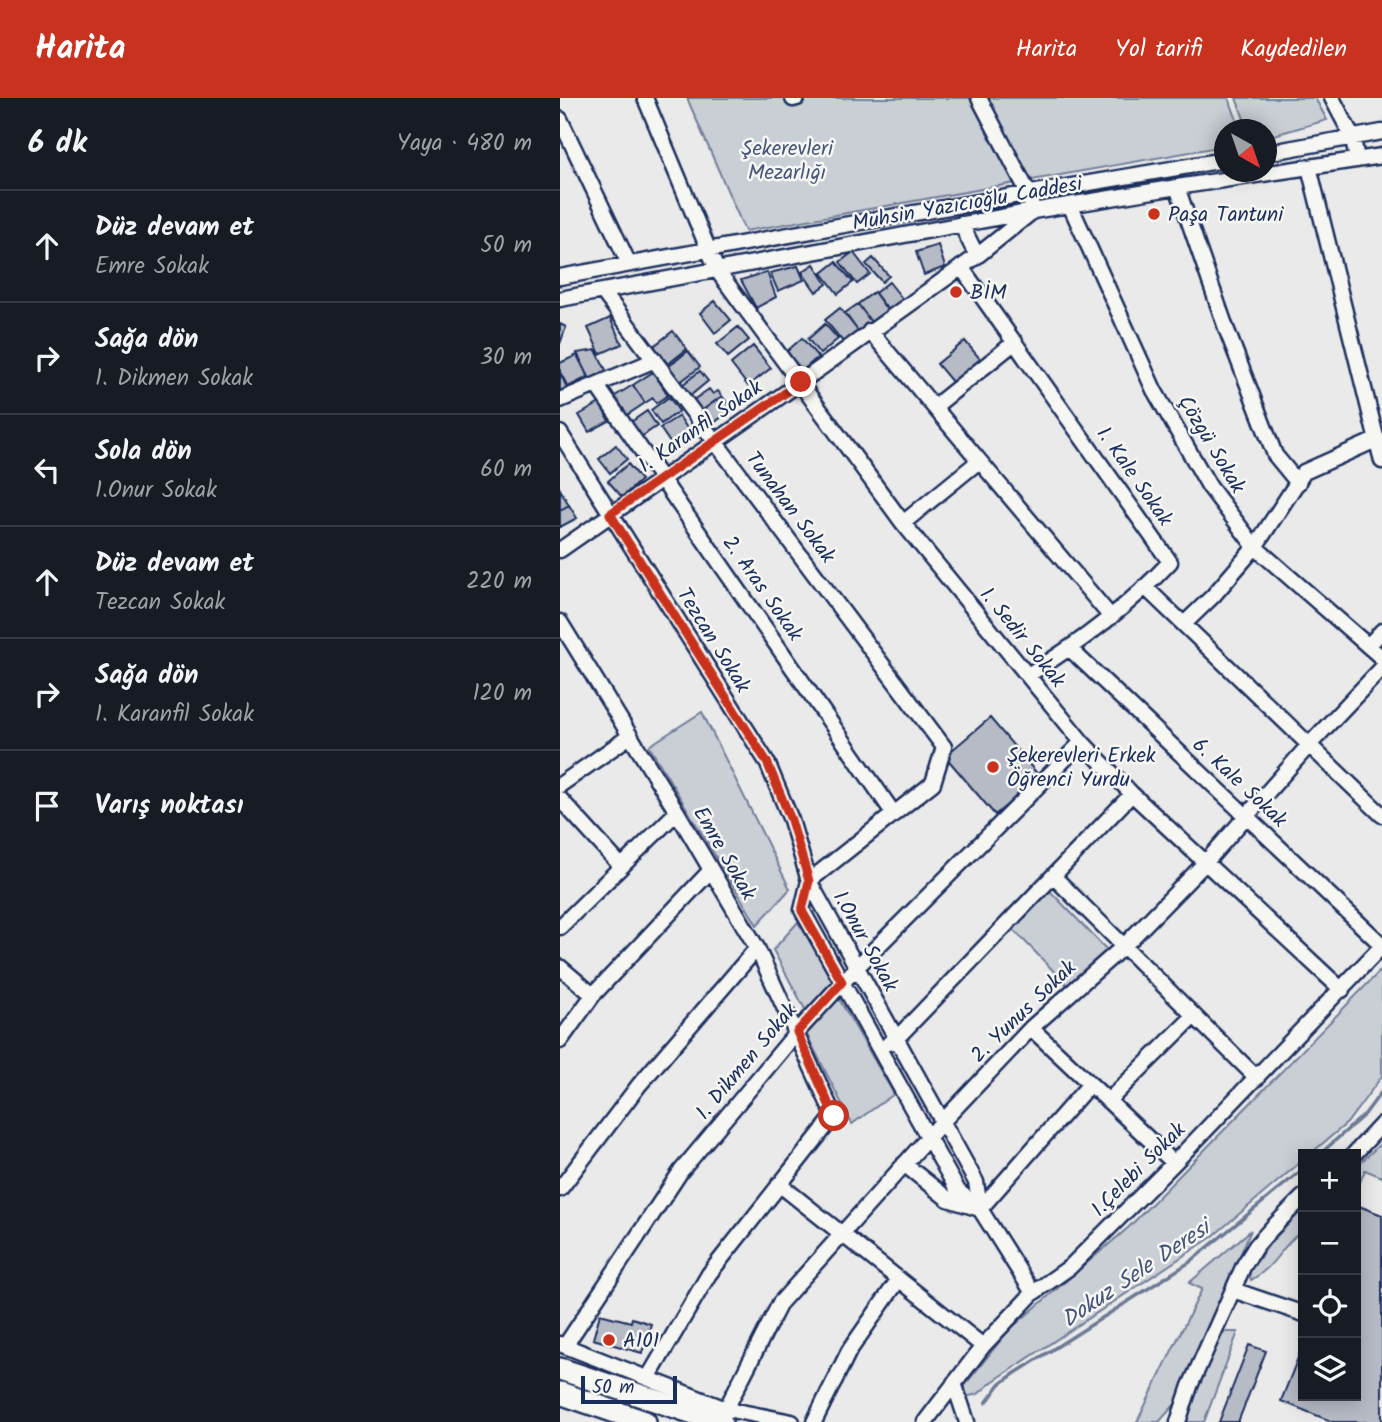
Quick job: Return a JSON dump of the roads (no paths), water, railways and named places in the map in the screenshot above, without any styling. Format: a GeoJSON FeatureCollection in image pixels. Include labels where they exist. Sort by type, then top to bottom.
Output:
{"type":"FeatureCollection","features":[{"type":"Feature","properties":{"kind":"highway"},"geometry":{"type":"LineString","coordinates":[[560,1369],[723,1415]]}},
{"type":"Feature","properties":{"kind":"highway"},"geometry":{"type":"LineString","coordinates":[[560,1393],[613,1417],[645,1422]]}},
{"type":"Feature","properties":{"kind":"street","name":"1. Sedir Sokak"},"geometry":{"type":"LineString","coordinates":[[645,98],[717,270],[903,523],[1082,742],[1132,794],[1342,990]]}},
{"type":"Feature","properties":{"kind":"street"},"geometry":{"type":"LineString","coordinates":[[978,98],[1030,194],[1033,211]]}},
{"type":"Feature","properties":{"kind":"street"},"geometry":{"type":"LineString","coordinates":[[1332,98],[1353,138],[1357,160]]}},
{"type":"Feature","properties":{"kind":"street"},"geometry":{"type":"LineString","coordinates":[[560,118],[629,264]]}},
{"type":"Feature","properties":{"kind":"street"},"geometry":{"type":"LineString","coordinates":[[1277,151],[1382,132]]}},
{"type":"Feature","properties":{"kind":"street","name":"Muhsin Yazıcıoğlu Caddesi"},"geometry":{"type":"LineString","coordinates":[[560,299],[1033,211],[1382,156]]}},
{"type":"Feature","properties":{"kind":"street","name":"Muhsin Yazıcıoğlu Caddesi"},"geometry":{"type":"LineString","coordinates":[[560,277],[1214,162]]}},
{"type":"Feature","properties":{"kind":"street"},"geometry":{"type":"LineString","coordinates":[[1309,167],[1382,461]]}},
{"type":"Feature","properties":{"kind":"street"},"geometry":{"type":"LineString","coordinates":[[1177,187],[1226,328],[1275,455],[1298,483]]}},
{"type":"Feature","properties":{"kind":"street","name":"Çözgü Sokak"},"geometry":{"type":"LineString","coordinates":[[1070,205],[1154,390],[1209,486],[1255,547],[1382,658]]}},
{"type":"Feature","properties":{"kind":"street","name":"1. Karanfil Sokak"},"geometry":{"type":"LineString","coordinates":[[560,550],[977,256],[1033,211]]}},
{"type":"Feature","properties":{"kind":"street"},"geometry":{"type":"LineString","coordinates":[[961,224],[977,256]]}},
{"type":"Feature","properties":{"kind":"street","name":"1. Kale Sokak"},"geometry":{"type":"LineString","coordinates":[[961,267],[1170,562],[1146,588],[1111,617],[1070,649],[1028,675]]}},
{"type":"Feature","properties":{"kind":"street","name":"Tunahan Sokak"},"geometry":{"type":"LineString","coordinates":[[603,292],[944,747],[933,783],[894,814]]}},
{"type":"Feature","properties":{"kind":"street"},"geometry":{"type":"LineString","coordinates":[[870,331],[1111,617]]}},
{"type":"Feature","properties":{"kind":"street"},"geometry":{"type":"LineString","coordinates":[[934,407],[1015,342]]}},
{"type":"Feature","properties":{"kind":"street"},"geometry":{"type":"LineString","coordinates":[[560,400],[655,360]]}},
{"type":"Feature","properties":{"kind":"street","name":"2. Aras Sokak"},"geometry":{"type":"LineString","coordinates":[[597,386],[894,814]]}},
{"type":"Feature","properties":{"kind":"street","name":"Tezcan Sokak"},"geometry":{"type":"LineString","coordinates":[[560,433],[767,762],[791,820],[809,881]]}},
{"type":"Feature","properties":{"kind":"street"},"geometry":{"type":"LineString","coordinates":[[1184,624],[1213,596],[1255,547],[1304,472],[1378,439]]}},
{"type":"Feature","properties":{"kind":"street"},"geometry":{"type":"LineString","coordinates":[[903,523],[979,461]]}},
{"type":"Feature","properties":{"kind":"street"},"geometry":{"type":"LineString","coordinates":[[1146,588],[1382,815]]}},
{"type":"Feature","properties":{"kind":"street","name":"Emre Sokak"},"geometry":{"type":"LineString","coordinates":[[560,622],[757,948],[834,1116],[779,1184]]}},
{"type":"Feature","properties":{"kind":"street"},"geometry":{"type":"LineString","coordinates":[[1368,646],[1382,631]]}},
{"type":"Feature","properties":{"kind":"street","name":"6. Kale Sokak"},"geometry":{"type":"LineString","coordinates":[[1070,649],[1382,946]]}},
{"type":"Feature","properties":{"kind":"street","name":"2. Yunus Sokak"},"geometry":{"type":"LineString","coordinates":[[723,1415],[780,1303],[944,1120],[1031,1028],[1124,946],[1206,862],[1309,745],[1382,668]]}},
{"type":"Feature","properties":{"kind":"street"},"geometry":{"type":"LineString","coordinates":[[560,785],[630,736]]}},
{"type":"Feature","properties":{"kind":"street","name":"1. Dikmen Sokak"},"geometry":{"type":"LineString","coordinates":[[562,1345],[681,1171],[797,1032],[842,982],[1082,742]]}},
{"type":"Feature","properties":{"kind":"street"},"geometry":{"type":"LineString","coordinates":[[880,1048],[896,1039],[1132,794]]}},
{"type":"Feature","properties":{"kind":"street"},"geometry":{"type":"LineString","coordinates":[[560,799],[621,866]]}},
{"type":"Feature","properties":{"kind":"street"},"geometry":{"type":"LineString","coordinates":[[560,927],[677,812]]}},
{"type":"Feature","properties":{"kind":"street"},"geometry":{"type":"LineString","coordinates":[[809,881],[894,814]]}},
{"type":"Feature","properties":{"kind":"street"},"geometry":{"type":"LineString","coordinates":[[560,1041],[593,995],[710,870]]}},
{"type":"Feature","properties":{"kind":"street"},"geometry":{"type":"LineString","coordinates":[[1054,876],[1256,1078]]}},
{"type":"Feature","properties":{"kind":"street","name":"1.Onur Sokak"},"geometry":{"type":"LineString","coordinates":[[809,881],[944,1120],[976,1182],[980,1209]]}},
{"type":"Feature","properties":{"kind":"street","name":"1.Onur Sokak"},"geometry":{"type":"LineString","coordinates":[[809,881],[802,911],[958,1191],[980,1209],[1034,1293]]}},
{"type":"Feature","properties":{"kind":"street","name":"1.Çelebi Sokak"},"geometry":{"type":"LineString","coordinates":[[925,1422],[983,1346],[1034,1293],[1070,1266],[1174,1163],[1382,946]]}},
{"type":"Feature","properties":{"kind":"street"},"geometry":{"type":"LineString","coordinates":[[560,1189],[639,1085],[757,948]]}},
{"type":"Feature","properties":{"kind":"street"},"geometry":{"type":"LineString","coordinates":[[560,967],[593,995]]}},
{"type":"Feature","properties":{"kind":"street"},"geometry":{"type":"LineString","coordinates":[[1108,1101],[1194,1016]]}},
{"type":"Feature","properties":{"kind":"street"},"geometry":{"type":"LineString","coordinates":[[1031,1028],[1174,1163]]}},
{"type":"Feature","properties":{"kind":"street"},"geometry":{"type":"LineString","coordinates":[[904,1164],[948,1199],[980,1209],[1090,1084]]}},
{"type":"Feature","properties":{"kind":"street"},"geometry":{"type":"LineString","coordinates":[[1359,1149],[1382,1124]]}},
{"type":"Feature","properties":{"kind":"street"},"geometry":{"type":"LineString","coordinates":[[648,1378],[709,1274],[779,1184],[983,1346]]}},
{"type":"Feature","properties":{"kind":"street"},"geometry":{"type":"LineString","coordinates":[[1178,1422],[1190,1386],[1256,1246],[1298,1202]]}},
{"type":"Feature","properties":{"kind":"street"},"geometry":{"type":"LineString","coordinates":[[814,1422],[849,1351],[899,1279]]}},
{"type":"Feature","properties":{"kind":"street"},"geometry":{"type":"LineString","coordinates":[[1233,1290],[1298,1311]]}},
{"type":"Feature","properties":{"kind":"street"},"geometry":{"type":"LineString","coordinates":[[562,1345],[648,1378],[723,1415],[792,1422]]}},
{"type":"Feature","properties":{"kind":"street"},"geometry":{"type":"LineString","coordinates":[[939,1422],[954,1383]]}},
{"type":"Feature","properties":{"kind":"street"},"geometry":{"type":"LineString","coordinates":[[954,1383],[967,1422]]}},
{"type":"Feature","properties":{"kind":"street"},"geometry":{"type":"LineString","coordinates":[[1168,1422],[1190,1386]]}},
{"type":"Feature","properties":{"kind":"waterway","name":"Dokuz Sele Deresi"},"geometry":{"type":"LineString","coordinates":[[1326,1149],[1365,1114],[1382,1091]]}},
{"type":"Feature","properties":{"kind":"waterway","name":"Dokuz Sele Deresi"},"geometry":{"type":"LineString","coordinates":[[986,1403],[1000,1384],[1014,1374],[1190,1262],[1298,1173]]}},
{"type":"Feature","properties":{"kind":"place","name":"Paşa Tantuni"},"geometry":{"type":"Point","coordinates":[1154,214]}},
{"type":"Feature","properties":{"kind":"place","name":"BİM"},"geometry":{"type":"Point","coordinates":[956,292]}},
{"type":"Feature","properties":{"kind":"place","name":"Şekerevleri Erkek Öğrenci Yurdu"},"geometry":{"type":"Point","coordinates":[993,767]}},
{"type":"Feature","properties":{"kind":"place","name":"A101"},"geometry":{"type":"Point","coordinates":[609,1340]}},
{"type":"Feature","properties":{"kind":"park label","name":"Şekerevleri Mezarlığı"},"geometry":{"type":"Point","coordinates":[787,160]}}]}
